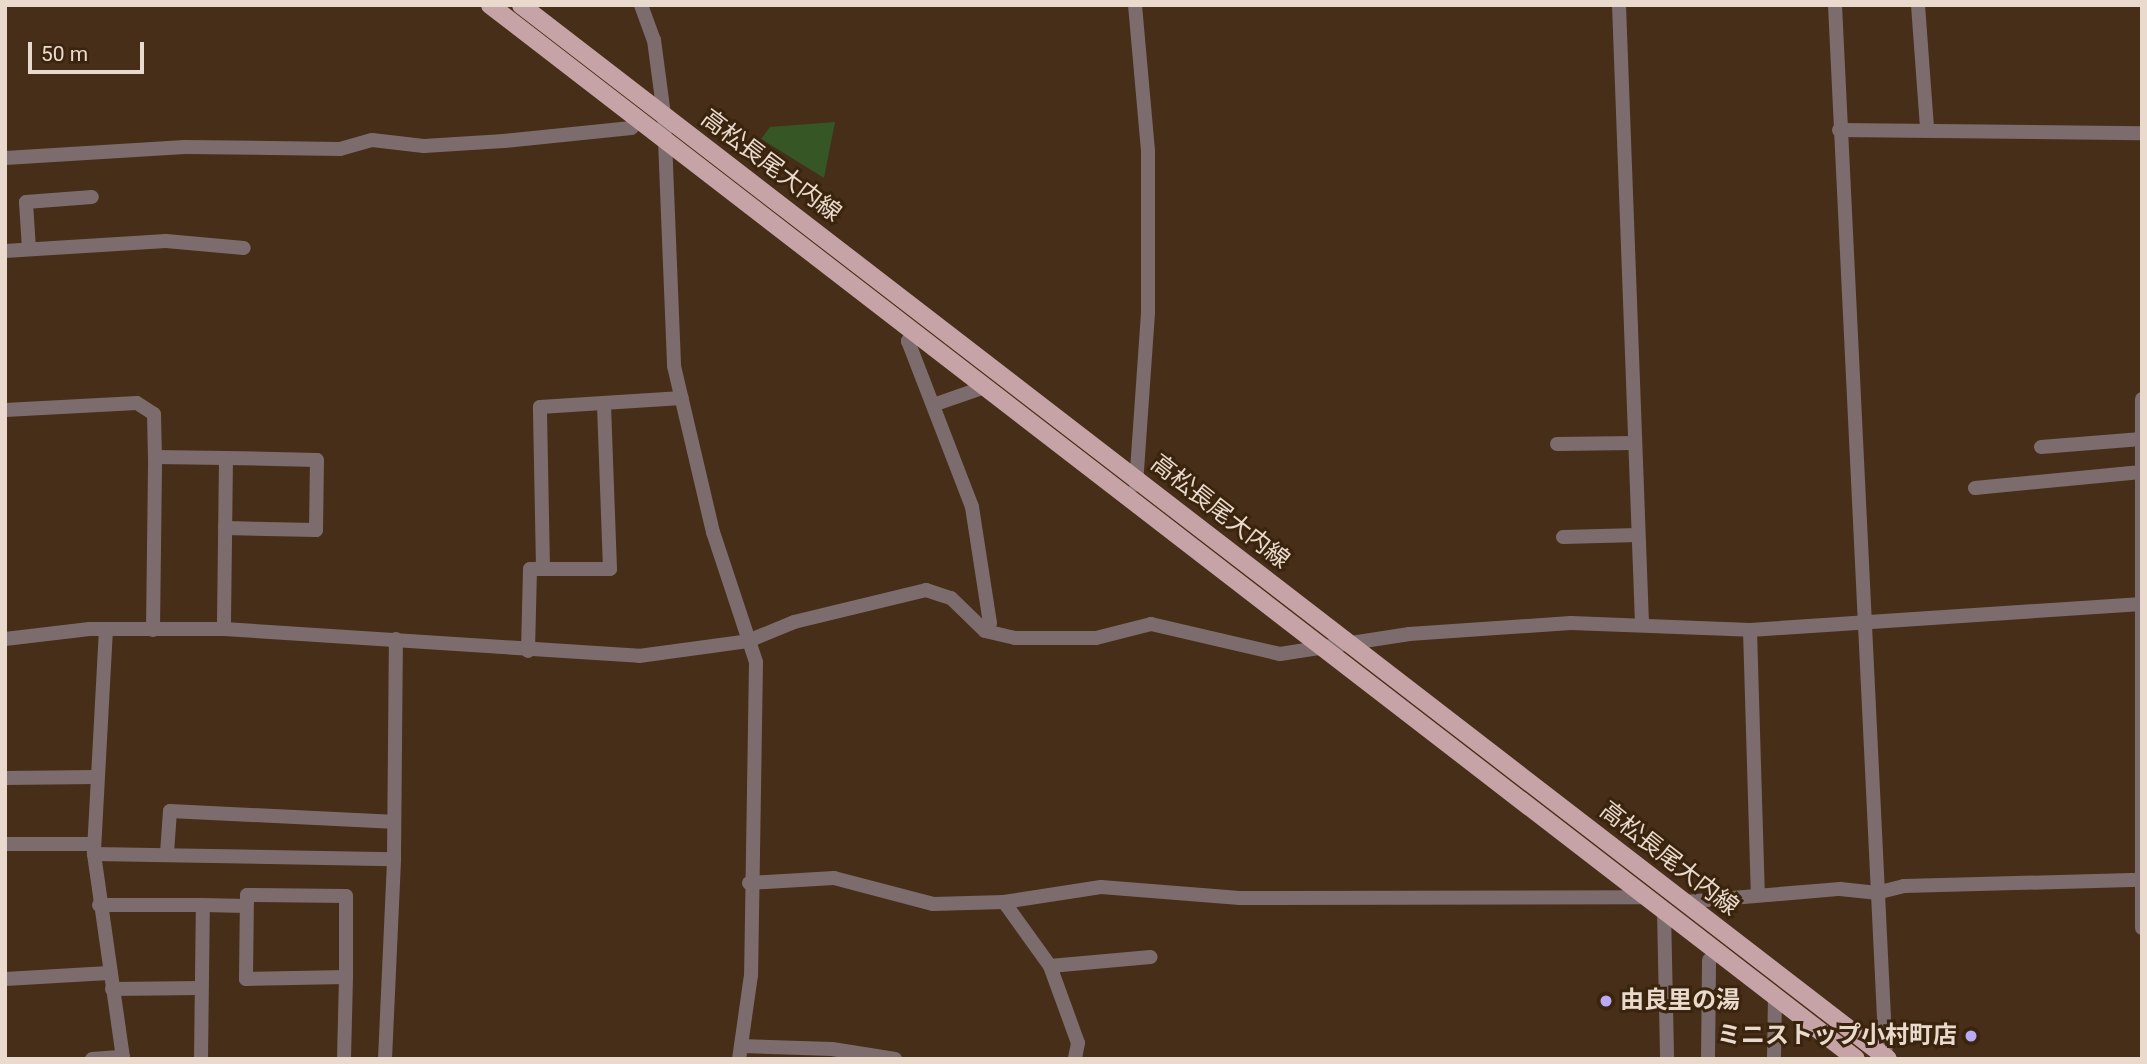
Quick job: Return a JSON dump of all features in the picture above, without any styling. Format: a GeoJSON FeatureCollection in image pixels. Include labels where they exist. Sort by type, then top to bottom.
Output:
{"type":"FeatureCollection","features":[{"type":"Feature","properties":{"kind":"main road","name":"高松長尾大内線"},"geometry":{"type":"LineString","coordinates":[[490,5],[1856,1059]]}},
{"type":"Feature","properties":{"kind":"main road","name":"高松長尾大内線"},"geometry":{"type":"LineString","coordinates":[[522,5],[1887,1058]]}},
{"type":"Feature","properties":{"kind":"street"},"geometry":{"type":"LineString","coordinates":[[641,5],[654,40],[664,115],[674,366],[748,641],[757,684],[749,883],[751,975],[740,1052],[832,1049],[895,1059]]}},
{"type":"Feature","properties":{"kind":"street"},"geometry":{"type":"LineString","coordinates":[[1135,5],[1148,178],[1148,313],[1136,477],[1137,503]]}},
{"type":"Feature","properties":{"kind":"street"},"geometry":{"type":"LineString","coordinates":[[1619,5],[1642,623]]}},
{"type":"Feature","properties":{"kind":"street"},"geometry":{"type":"LineString","coordinates":[[1835,5],[1861,625],[1887,1058]]}},
{"type":"Feature","properties":{"kind":"street"},"geometry":{"type":"LineString","coordinates":[[1918,5],[1927,129]]}},
{"type":"Feature","properties":{"kind":"street"},"geometry":{"type":"LineString","coordinates":[[5,158],[185,147],[340,149],[372,140],[424,146],[491,142],[631,128],[639,120]]}},
{"type":"Feature","properties":{"kind":"street"},"geometry":{"type":"LineString","coordinates":[[1839,130],[2142,133]]}},
{"type":"Feature","properties":{"kind":"street"},"geometry":{"type":"LineString","coordinates":[[29,249],[26,202],[92,197]]}},
{"type":"Feature","properties":{"kind":"street"},"geometry":{"type":"LineString","coordinates":[[5,251],[166,241],[244,248]]}},
{"type":"Feature","properties":{"kind":"street"},"geometry":{"type":"LineString","coordinates":[[914,331],[908,341],[936,404],[972,507],[990,623],[985,631]]}},
{"type":"Feature","properties":{"kind":"street"},"geometry":{"type":"LineString","coordinates":[[936,404],[985,387]]}},
{"type":"Feature","properties":{"kind":"street"},"geometry":{"type":"LineString","coordinates":[[543,568],[540,407],[681,398]]}},
{"type":"Feature","properties":{"kind":"street"},"geometry":{"type":"LineString","coordinates":[[2142,400],[2142,928]]}},
{"type":"Feature","properties":{"kind":"street"},"geometry":{"type":"LineString","coordinates":[[5,410],[137,403],[154,414],[153,630]]}},
{"type":"Feature","properties":{"kind":"street"},"geometry":{"type":"LineString","coordinates":[[528,651],[530,569],[610,569],[604,404]]}},
{"type":"Feature","properties":{"kind":"street"},"geometry":{"type":"LineString","coordinates":[[2041,447],[2142,439]]}},
{"type":"Feature","properties":{"kind":"street"},"geometry":{"type":"LineString","coordinates":[[1557,444],[1634,443]]}},
{"type":"Feature","properties":{"kind":"street"},"geometry":{"type":"LineString","coordinates":[[155,457],[317,460],[316,530],[225,528]]}},
{"type":"Feature","properties":{"kind":"street"},"geometry":{"type":"LineString","coordinates":[[224,629],[226,458]]}},
{"type":"Feature","properties":{"kind":"street"},"geometry":{"type":"LineString","coordinates":[[1975,488],[2141,472]]}},
{"type":"Feature","properties":{"kind":"street"},"geometry":{"type":"LineString","coordinates":[[1563,537],[1638,535]]}},
{"type":"Feature","properties":{"kind":"street"},"geometry":{"type":"LineString","coordinates":[[5,639],[106,629],[224,629],[396,639],[528,651],[639,656],[748,641],[807,619],[926,590],[951,598],[985,631],[1044,640],[1152,624],[1249,651],[1325,651],[1409,634],[1642,623],[1750,630],[1861,625],[2142,604]]}},
{"type":"Feature","properties":{"kind":"street"},"geometry":{"type":"LineString","coordinates":[[92,1059],[123,1058],[99,905],[94,849],[106,629]]}},
{"type":"Feature","properties":{"kind":"street"},"geometry":{"type":"LineString","coordinates":[[1750,630],[1758,893]]}},
{"type":"Feature","properties":{"kind":"street"},"geometry":{"type":"LineString","coordinates":[[385,1059],[394,859],[396,639]]}},
{"type":"Feature","properties":{"kind":"street"},"geometry":{"type":"LineString","coordinates":[[5,778],[97,777]]}},
{"type":"Feature","properties":{"kind":"street"},"geometry":{"type":"LineString","coordinates":[[167,853],[170,811],[393,821]]}},
{"type":"Feature","properties":{"kind":"street"},"geometry":{"type":"LineString","coordinates":[[5,844],[167,853],[394,859]]}},
{"type":"Feature","properties":{"kind":"street"},"geometry":{"type":"LineString","coordinates":[[749,883],[834,878],[933,904],[1004,902],[1101,887],[1240,898],[1646,897]]}},
{"type":"Feature","properties":{"kind":"street"},"geometry":{"type":"LineString","coordinates":[[1684,902],[1758,893],[1876,893],[1904,886],[2141,884]]}},
{"type":"Feature","properties":{"kind":"street"},"geometry":{"type":"LineString","coordinates":[[344,1059],[346,977],[346,896],[247,895],[246,979],[346,977]]}},
{"type":"Feature","properties":{"kind":"street"},"geometry":{"type":"LineString","coordinates":[[1004,902],[1050,966],[1078,1043],[1075,1059]]}},
{"type":"Feature","properties":{"kind":"street"},"geometry":{"type":"LineString","coordinates":[[99,905],[246,906]]}},
{"type":"Feature","properties":{"kind":"street"},"geometry":{"type":"LineString","coordinates":[[201,1059],[203,905]]}},
{"type":"Feature","properties":{"kind":"street"},"geometry":{"type":"LineString","coordinates":[[1664,911],[1667,1059]]}},
{"type":"Feature","properties":{"kind":"street"},"geometry":{"type":"LineString","coordinates":[[1050,966],[1150,957]]}},
{"type":"Feature","properties":{"kind":"street"},"geometry":{"type":"LineString","coordinates":[[1708,1059],[1709,960]]}},
{"type":"Feature","properties":{"kind":"street"},"geometry":{"type":"LineString","coordinates":[[5,979],[109,973]]}},
{"type":"Feature","properties":{"kind":"street"},"geometry":{"type":"LineString","coordinates":[[112,989],[201,988]]}},
{"type":"Feature","properties":{"kind":"street"},"geometry":{"type":"LineString","coordinates":[[1774,1059],[1775,995]]}},
{"type":"Feature","properties":{"kind":"green space"},"geometry":{"type":"Polygon","coordinates":[[[835,122],[824,178],[761,139],[770,127],[835,122]]]}},
{"type":"Feature","properties":{"kind":"place","name":"由良里の湯"},"geometry":{"type":"Point","coordinates":[1606,1001]}},
{"type":"Feature","properties":{"kind":"place","name":"ミニストップ小村町店"},"geometry":{"type":"Point","coordinates":[1971,1036]}}]}
